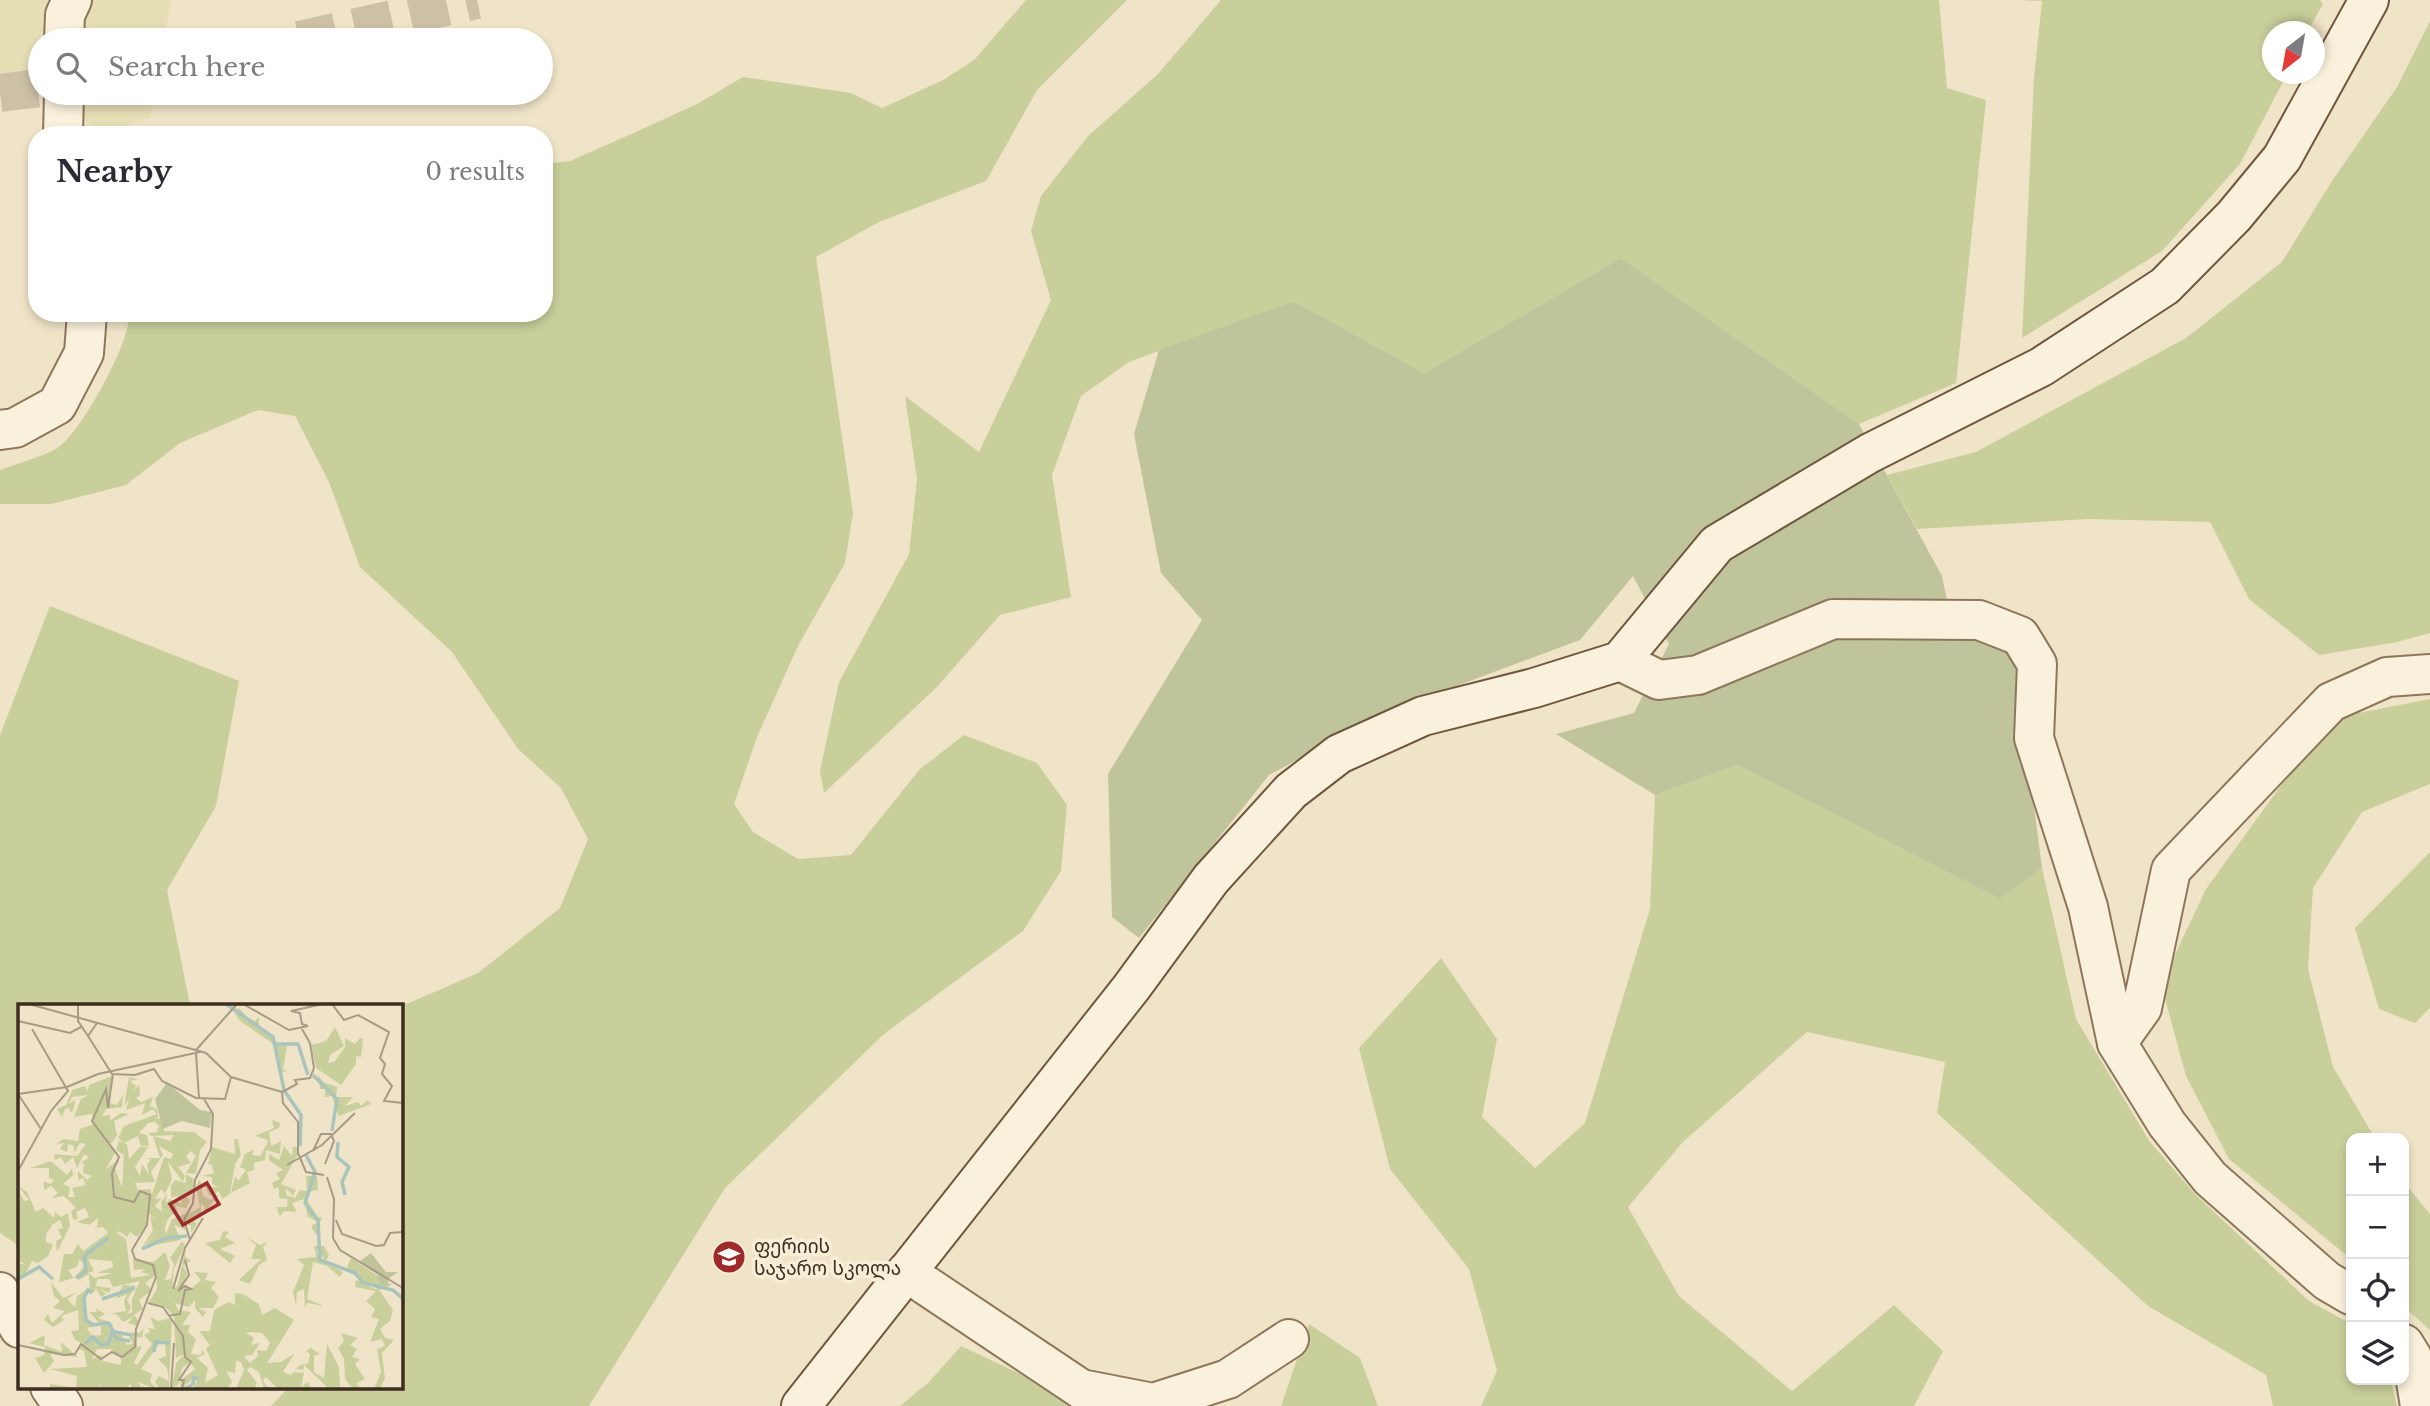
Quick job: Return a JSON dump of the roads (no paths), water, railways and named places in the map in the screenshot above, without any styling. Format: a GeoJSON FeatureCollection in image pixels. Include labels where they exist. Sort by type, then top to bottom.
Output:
{"type":"FeatureCollection","features":[{"type":"Feature","properties":{"kind":"street"},"geometry":{"type":"LineString","coordinates":[[64,28],[65,15],[72,0]]}},
{"type":"Feature","properties":{"kind":"street"},"geometry":{"type":"LineString","coordinates":[[801,1406],[1131,988],[1211,879],[1291,791],[1339,754],[1423,716],[1534,688],[1620,661],[1717,544],[1870,453],[2040,367],[2165,286],[2234,216],[2282,158],[2369,0]]}},
{"type":"Feature","properties":{"kind":"street"},"geometry":{"type":"LineString","coordinates":[[63,126],[64,105]]}},
{"type":"Feature","properties":{"kind":"street"},"geometry":{"type":"LineString","coordinates":[[0,429],[15,428],[57,405],[84,353],[86,322]]}},
{"type":"Feature","properties":{"kind":"street"},"geometry":{"type":"LineString","coordinates":[[1620,661],[1659,680],[1698,675],[1833,619],[1979,620],[2020,636],[2037,664],[2034,738],[2088,907],[2117,1043],[2166,1124],[2210,1178],[2327,1281],[2346,1292]]}},
{"type":"Feature","properties":{"kind":"street"},"geometry":{"type":"LineString","coordinates":[[2117,1043],[2142,1008],[2171,870],[2331,702],[2387,677],[2430,674]]}},
{"type":"Feature","properties":{"kind":"street"},"geometry":{"type":"LineString","coordinates":[[906,1272],[1081,1389],[1153,1403],[1228,1379],[1289,1339]]}},
{"type":"Feature","properties":{"kind":"street"},"geometry":{"type":"LineString","coordinates":[[0,1292],[18,1326]]}},
{"type":"Feature","properties":{"kind":"street"},"geometry":{"type":"LineString","coordinates":[[2409,1352],[2420,1406]]}},
{"type":"Feature","properties":{"kind":"street"},"geometry":{"type":"LineString","coordinates":[[51,1388],[63,1406]]}},
{"type":"Feature","properties":{"kind":"tunnel"},"geometry":{"type":"LineString","coordinates":[[352,28],[477,0]]}},
{"type":"Feature","properties":{"kind":"tunnel"},"geometry":{"type":"LineString","coordinates":[[0,93],[28,90]]}},
{"type":"Feature","properties":{"kind":"place","name":"ფერიის საჯარო სკოლა"},"geometry":{"type":"Point","coordinates":[729,1257]}}]}
